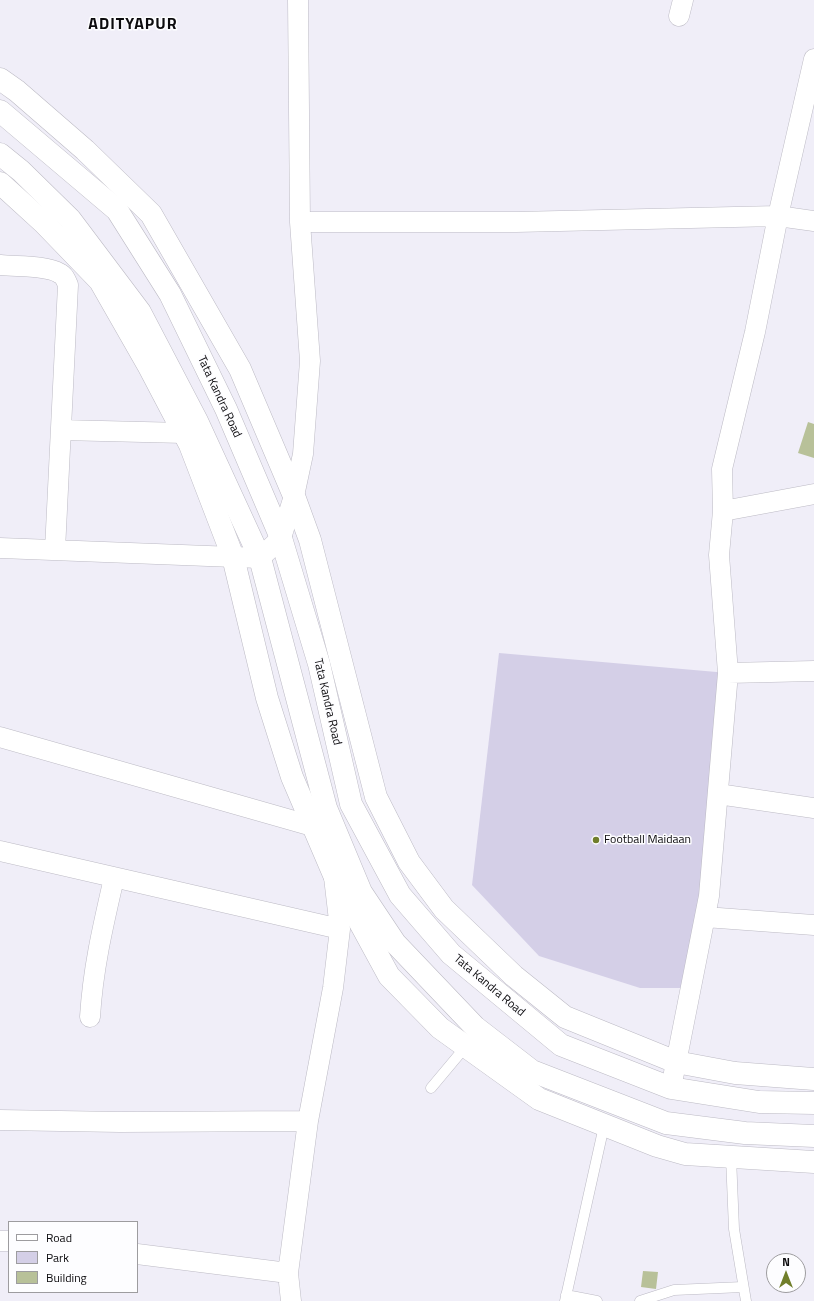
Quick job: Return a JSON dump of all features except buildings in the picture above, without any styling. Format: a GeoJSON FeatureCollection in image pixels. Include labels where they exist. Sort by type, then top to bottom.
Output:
{"type":"FeatureCollection","features":[{"type":"Feature","properties":{"kind":"street"},"geometry":{"type":"LineString","coordinates":[[0,548],[260,558],[281,538],[294,496],[303,454],[310,361],[300,222],[298,0]]}},
{"type":"Feature","properties":{"kind":"street"},"geometry":{"type":"LineString","coordinates":[[671,1088],[709,896],[728,673],[719,555],[723,511],[722,469],[755,332],[778,216],[814,59]]}},
{"type":"Feature","properties":{"kind":"street"},"geometry":{"type":"LineString","coordinates":[[0,79],[17,91],[85,150],[151,214],[240,369],[294,496],[312,548],[376,798],[409,862],[444,909],[514,976],[565,1017],[676,1062],[735,1072],[814,1079]]}},
{"type":"Feature","properties":{"kind":"street","name":"Tata Kandra Road"},"geometry":{"type":"LineString","coordinates":[[0,111],[117,210],[170,294],[226,409],[281,538],[319,664],[351,804],[400,895],[451,954],[561,1045],[671,1088],[760,1102],[814,1103]]}},
{"type":"Feature","properties":{"kind":"street"},"geometry":{"type":"LineString","coordinates":[[0,154],[21,171],[70,219],[140,312],[197,421],[260,558],[326,808],[361,892],[395,943],[476,1027],[532,1071],[666,1123],[745,1133],[814,1136]]}},
{"type":"Feature","properties":{"kind":"street"},"geometry":{"type":"LineString","coordinates":[[21,171],[0,183],[44,223],[100,281],[148,365],[184,433],[233,557],[267,698],[292,777],[334,875],[389,976],[440,1028],[539,1099],[657,1146],[686,1154],[795,1163],[814,1162]]}},
{"type":"Feature","properties":{"kind":"street"},"geometry":{"type":"LineString","coordinates":[[300,222],[516,222],[778,216],[814,221]]}},
{"type":"Feature","properties":{"kind":"street"},"geometry":{"type":"LineString","coordinates":[[0,265],[51,270],[60,273],[66,278],[68,285],[54,550]]}},
{"type":"Feature","properties":{"kind":"street"},"geometry":{"type":"LineString","coordinates":[[61,430],[184,433]]}},
{"type":"Feature","properties":{"kind":"street"},"geometry":{"type":"LineString","coordinates":[[723,511],[814,494]]}},
{"type":"Feature","properties":{"kind":"street"},"geometry":{"type":"LineString","coordinates":[[728,673],[814,671]]}},
{"type":"Feature","properties":{"kind":"street"},"geometry":{"type":"LineString","coordinates":[[0,737],[312,826]]}},
{"type":"Feature","properties":{"kind":"street"},"geometry":{"type":"LineString","coordinates":[[718,794],[814,808]]}},
{"type":"Feature","properties":{"kind":"street"},"geometry":{"type":"LineString","coordinates":[[291,1301],[288,1273],[308,1121],[333,988],[340,929],[326,808]]}},
{"type":"Feature","properties":{"kind":"street"},"geometry":{"type":"LineString","coordinates":[[0,851],[340,929]]}},
{"type":"Feature","properties":{"kind":"street"},"geometry":{"type":"LineString","coordinates":[[90,1017],[92,981],[98,947],[114,878]]}},
{"type":"Feature","properties":{"kind":"street"},"geometry":{"type":"LineString","coordinates":[[705,917],[814,926]]}},
{"type":"Feature","properties":{"kind":"street"},"geometry":{"type":"LineString","coordinates":[[0,1120],[120,1122],[308,1121]]}},
{"type":"Feature","properties":{"kind":"street"},"geometry":{"type":"LineString","coordinates":[[657,1146],[666,1123]]}},
{"type":"Feature","properties":{"kind":"street"},"geometry":{"type":"LineString","coordinates":[[138,1254],[288,1273]]}},
{"type":"Feature","properties":{"kind":"lane"},"geometry":{"type":"LineString","coordinates":[[431,1088],[466,1046],[476,1027]]}},
{"type":"Feature","properties":{"kind":"lane"},"geometry":{"type":"LineString","coordinates":[[597,1301],[566,1298],[604,1126]]}},
{"type":"Feature","properties":{"kind":"lane"},"geometry":{"type":"LineString","coordinates":[[730,1157],[734,1229],[746,1301]]}},
{"type":"Feature","properties":{"kind":"lane"},"geometry":{"type":"LineString","coordinates":[[640,1301],[674,1290],[743,1287]]}},
{"type":"Feature","properties":{"kind":"green space","name":"Football Maidaan"},"geometry":{"type":"Polygon","coordinates":[[[499,653],[728,673],[691,988],[640,988],[539,956],[472,885],[499,653]]]}},
{"type":"Feature","properties":{"kind":"place","name":"Football Maidaan"},"geometry":{"type":"Point","coordinates":[596,840]}},
{"type":"Feature","properties":{"kind":"district","name":"ADITYAPUR"},"geometry":{"type":"Point","coordinates":[133,25]}}]}
